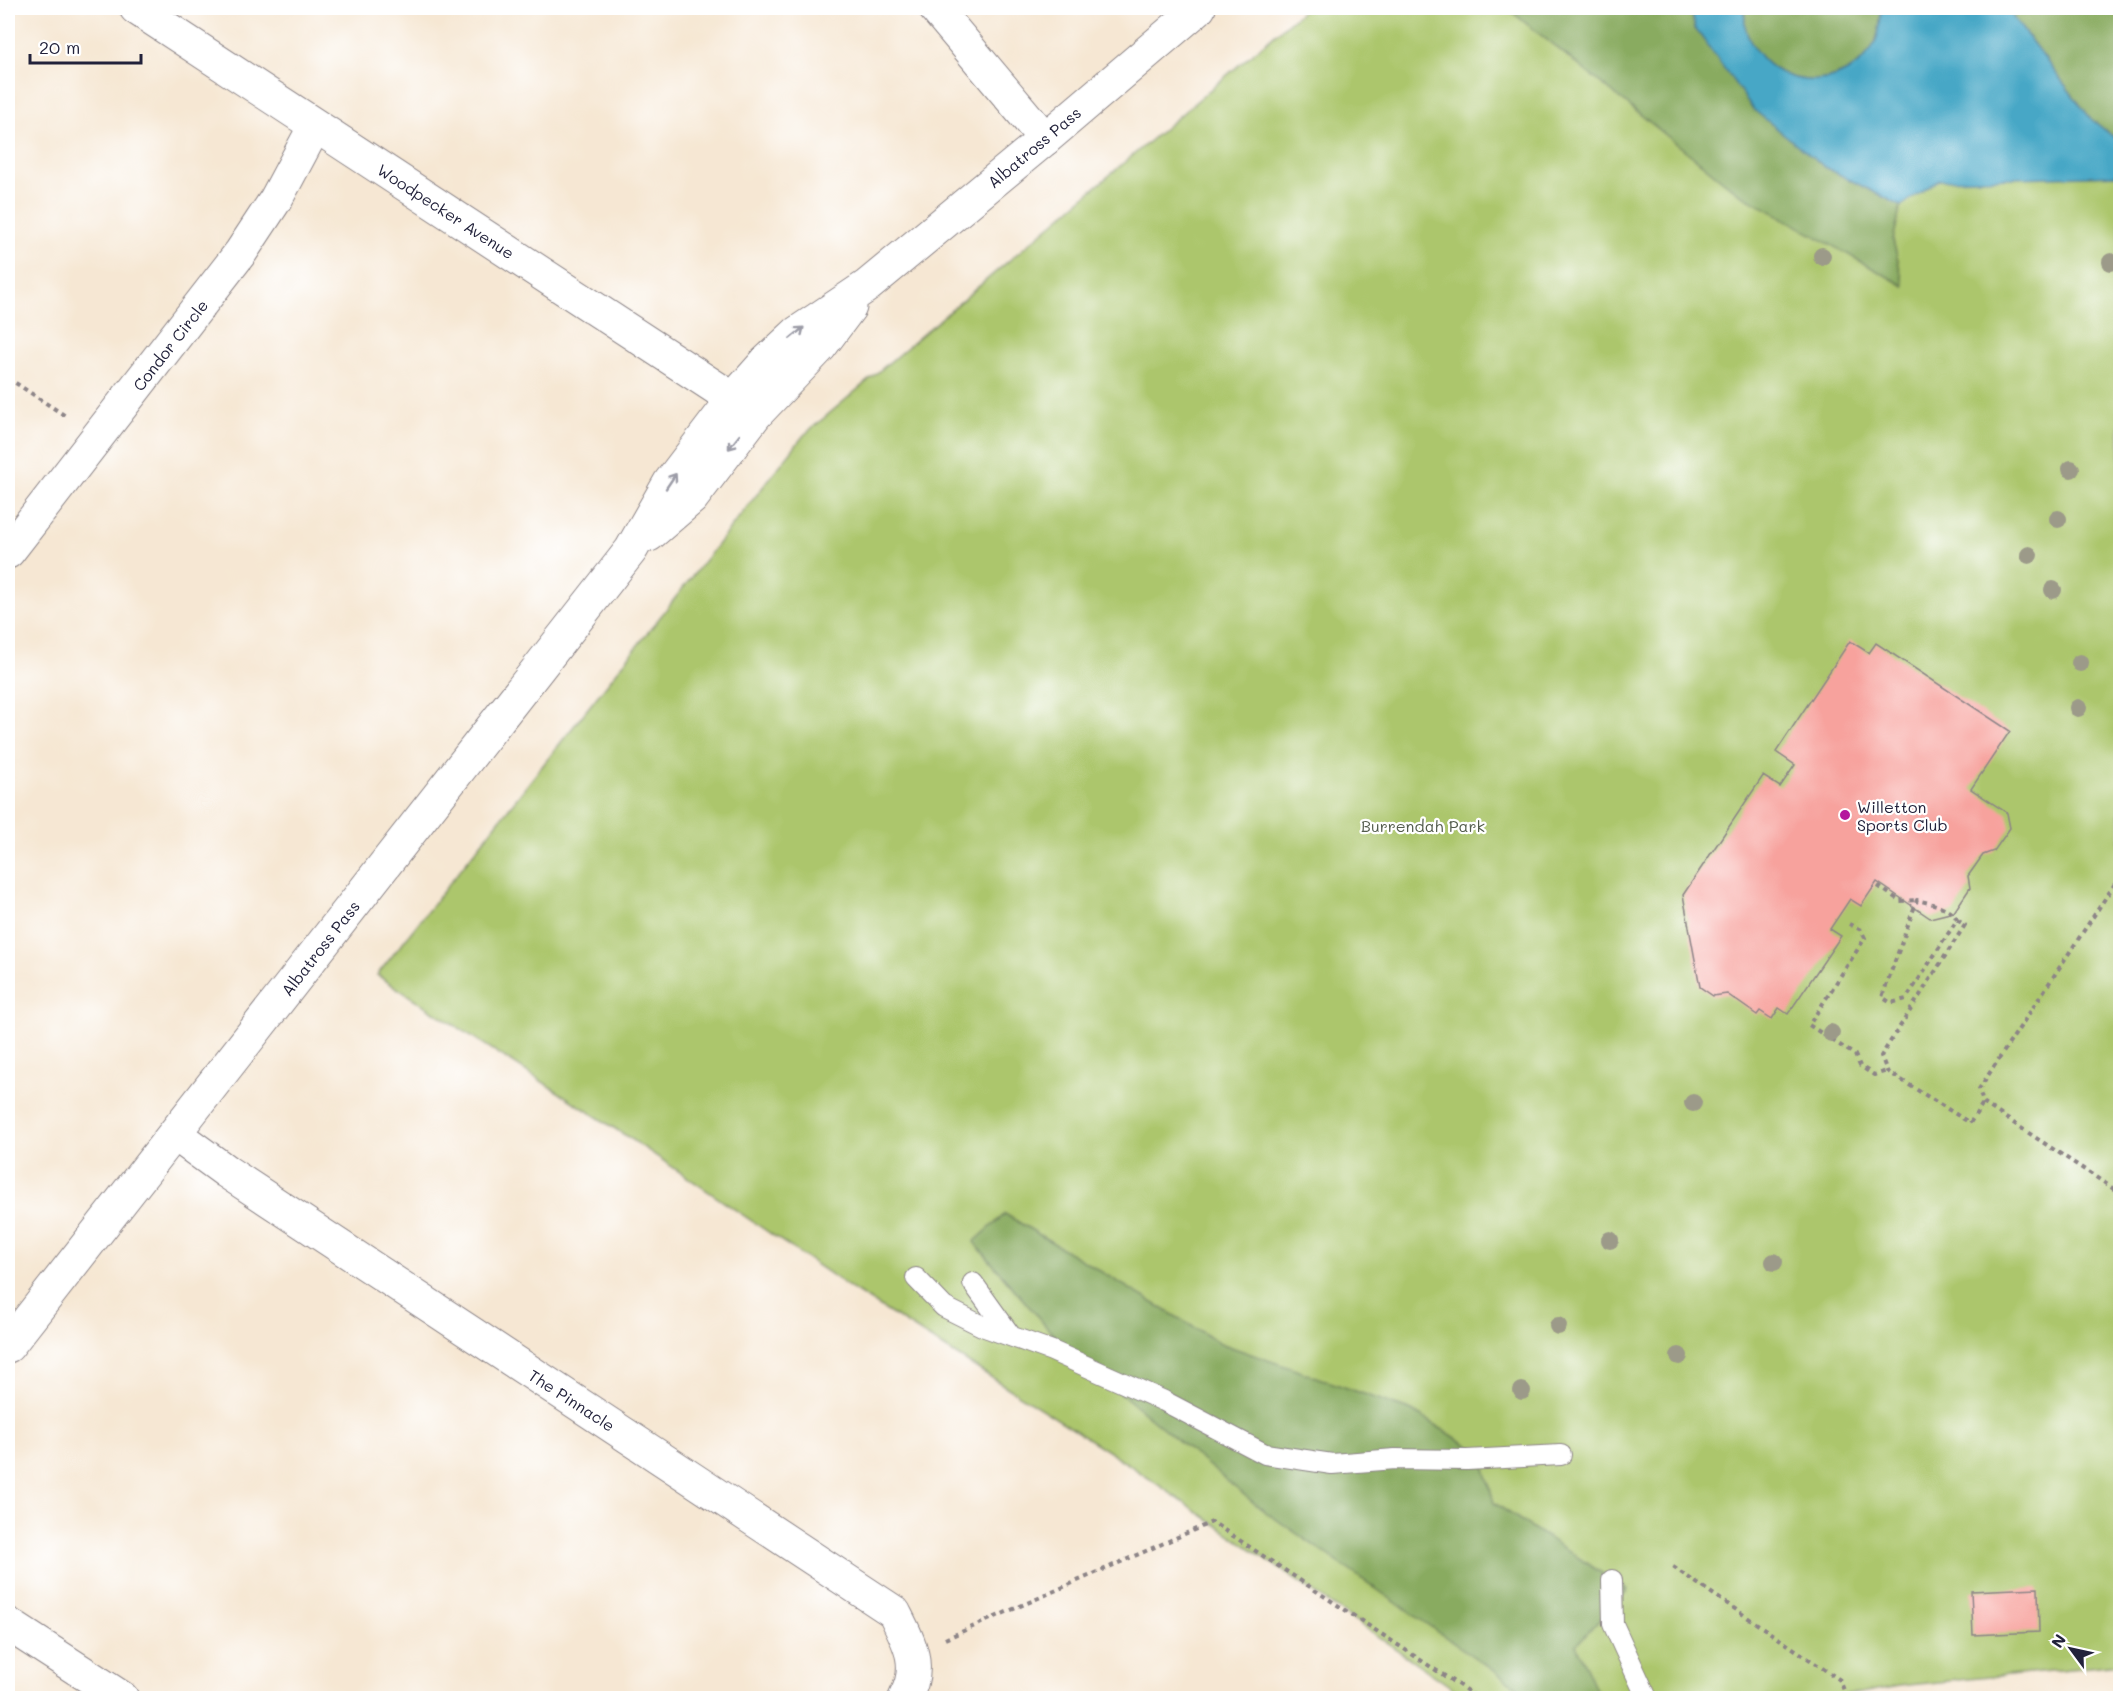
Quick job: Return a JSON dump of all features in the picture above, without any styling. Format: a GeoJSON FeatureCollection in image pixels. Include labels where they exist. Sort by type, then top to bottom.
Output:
{"type":"FeatureCollection","features":[{"type":"Feature","properties":{"kind":"street","name":"Woodpecker Avenue"},"geometry":{"type":"LineString","coordinates":[[136,8],[745,406]]}},
{"type":"Feature","properties":{"kind":"street"},"geometry":{"type":"LineString","coordinates":[[935,8],[1045,139]]}},
{"type":"Feature","properties":{"kind":"street","name":"Albatross Pass"},"geometry":{"type":"LineString","coordinates":[[8,1346],[631,550],[692,498],[745,406],[820,347],[867,286],[1199,8]]}},
{"type":"Feature","properties":{"kind":"street","name":"Condor Circle"},"geometry":{"type":"LineString","coordinates":[[8,552],[241,252],[276,199],[315,126]]}},
{"type":"Feature","properties":{"kind":"street","name":"The Pinnacle"},"geometry":{"type":"LineString","coordinates":[[175,1134],[237,1179],[894,1612],[911,1646],[913,1683],[904,1698]]}},
{"type":"Feature","properties":{"kind":"street"},"geometry":{"type":"LineString","coordinates":[[8,1624],[122,1698]]}},
{"type":"Feature","properties":{"kind":"lane"},"geometry":{"type":"LineString","coordinates":[[916,1278],[944,1307],[982,1326],[1053,1351],[1164,1401],[1265,1454],[1332,1464],[1395,1459],[1467,1460],[1561,1455]]}},
{"type":"Feature","properties":{"kind":"lane"},"geometry":{"type":"LineString","coordinates":[[973,1283],[1011,1336]]}},
{"type":"Feature","properties":{"kind":"lane"},"geometry":{"type":"LineString","coordinates":[[1612,1580],[1613,1624],[1647,1698]]}},
{"type":"Feature","properties":{"kind":"path"},"geometry":{"type":"LineString","coordinates":[[8,378],[99,437]]}},
{"type":"Feature","properties":{"kind":"path"},"geometry":{"type":"LineString","coordinates":[[2121,876],[1979,1089],[1983,1103],[2121,1193]]}},
{"type":"Feature","properties":{"kind":"path"},"geometry":{"type":"LineString","coordinates":[[1878,886],[1900,900],[1917,900],[1944,908],[1955,915],[1965,926],[1881,1056],[1887,1071],[1970,1123],[1983,1103]]}},
{"type":"Feature","properties":{"kind":"path"},"geometry":{"type":"LineString","coordinates":[[1917,900],[1882,996],[1891,1003],[1906,999],[1958,920]]}},
{"type":"Feature","properties":{"kind":"path"},"geometry":{"type":"LineString","coordinates":[[1849,924],[1861,930],[1865,938],[1809,1025],[1856,1055],[1864,1071],[1874,1075],[1887,1071]]}},
{"type":"Feature","properties":{"kind":"path"},"geometry":{"type":"LineString","coordinates":[[911,1646],[940,1641],[1212,1522],[1478,1698]]}},
{"type":"Feature","properties":{"kind":"path"},"geometry":{"type":"LineString","coordinates":[[1673,1567],[1839,1680],[1847,1698]]}},
{"type":"Feature","properties":{"kind":"green space","name":"Burrendah Park"},"geometry":{"type":"Polygon","coordinates":[[[1306,8],[2120,8],[2120,1664],[1899,1686],[1833,1698],[1467,1698],[1125,1462],[855,1291],[631,1139],[377,975],[804,435],[1306,8]]]}},
{"type":"Feature","properties":{"kind":"green space"},"geometry":{"type":"Polygon","coordinates":[[[1507,8],[1691,8],[1695,29],[1825,167],[1901,206],[1893,240],[1904,286],[1737,192],[1507,8]]]}},
{"type":"Feature","properties":{"kind":"green space"},"geometry":{"type":"Polygon","coordinates":[[[1745,8],[1881,8],[1881,13],[1876,41],[1859,63],[1846,72],[1832,77],[1802,80],[1774,69],[1759,55],[1746,30],[1745,8]]]}},
{"type":"Feature","properties":{"kind":"green space"},"geometry":{"type":"Polygon","coordinates":[[[2006,8],[2120,8],[2120,142],[2091,119],[2006,8]]]}},
{"type":"Feature","properties":{"kind":"green space"},"geometry":{"type":"Polygon","coordinates":[[[1005,1214],[1220,1343],[1412,1411],[1481,1453],[1494,1503],[1628,1590],[1576,1645],[1600,1698],[1533,1698],[1260,1508],[1061,1344],[974,1242],[1005,1214]]]}},
{"type":"Feature","properties":{"kind":"water"},"geometry":{"type":"Polygon","coordinates":[[[1691,8],[1745,8],[1747,35],[1762,58],[1774,69],[1788,76],[1802,80],[1818,80],[1846,72],[1870,51],[1879,30],[1881,8],[2006,8],[2091,119],[2120,142],[2120,175],[1939,180],[1901,206],[1825,167],[1754,110],[1695,28],[1691,8]]]}},
{"type":"Feature","properties":{"kind":"building"},"geometry":{"type":"Polygon","coordinates":[[[1850,641],[1869,653],[1876,643],[2010,731],[1971,789],[2007,813],[2010,828],[1994,851],[1983,855],[1968,876],[1970,888],[1954,912],[1930,918],[1877,882],[1861,906],[1850,899],[1830,929],[1841,936],[1788,1014],[1779,1008],[1772,1019],[1760,1011],[1757,1015],[1727,994],[1713,996],[1700,987],[1683,895],[1763,776],[1780,787],[1795,765],[1776,752],[1850,641]]]}},
{"type":"Feature","properties":{"kind":"building"},"geometry":{"type":"Polygon","coordinates":[[[2038,1588],[2039,1632],[1973,1635],[1971,1591],[2038,1588]]]}},
{"type":"Feature","properties":{"kind":"place","name":"Willetton Sports Club"},"geometry":{"type":"Point","coordinates":[1845,815]}}]}
